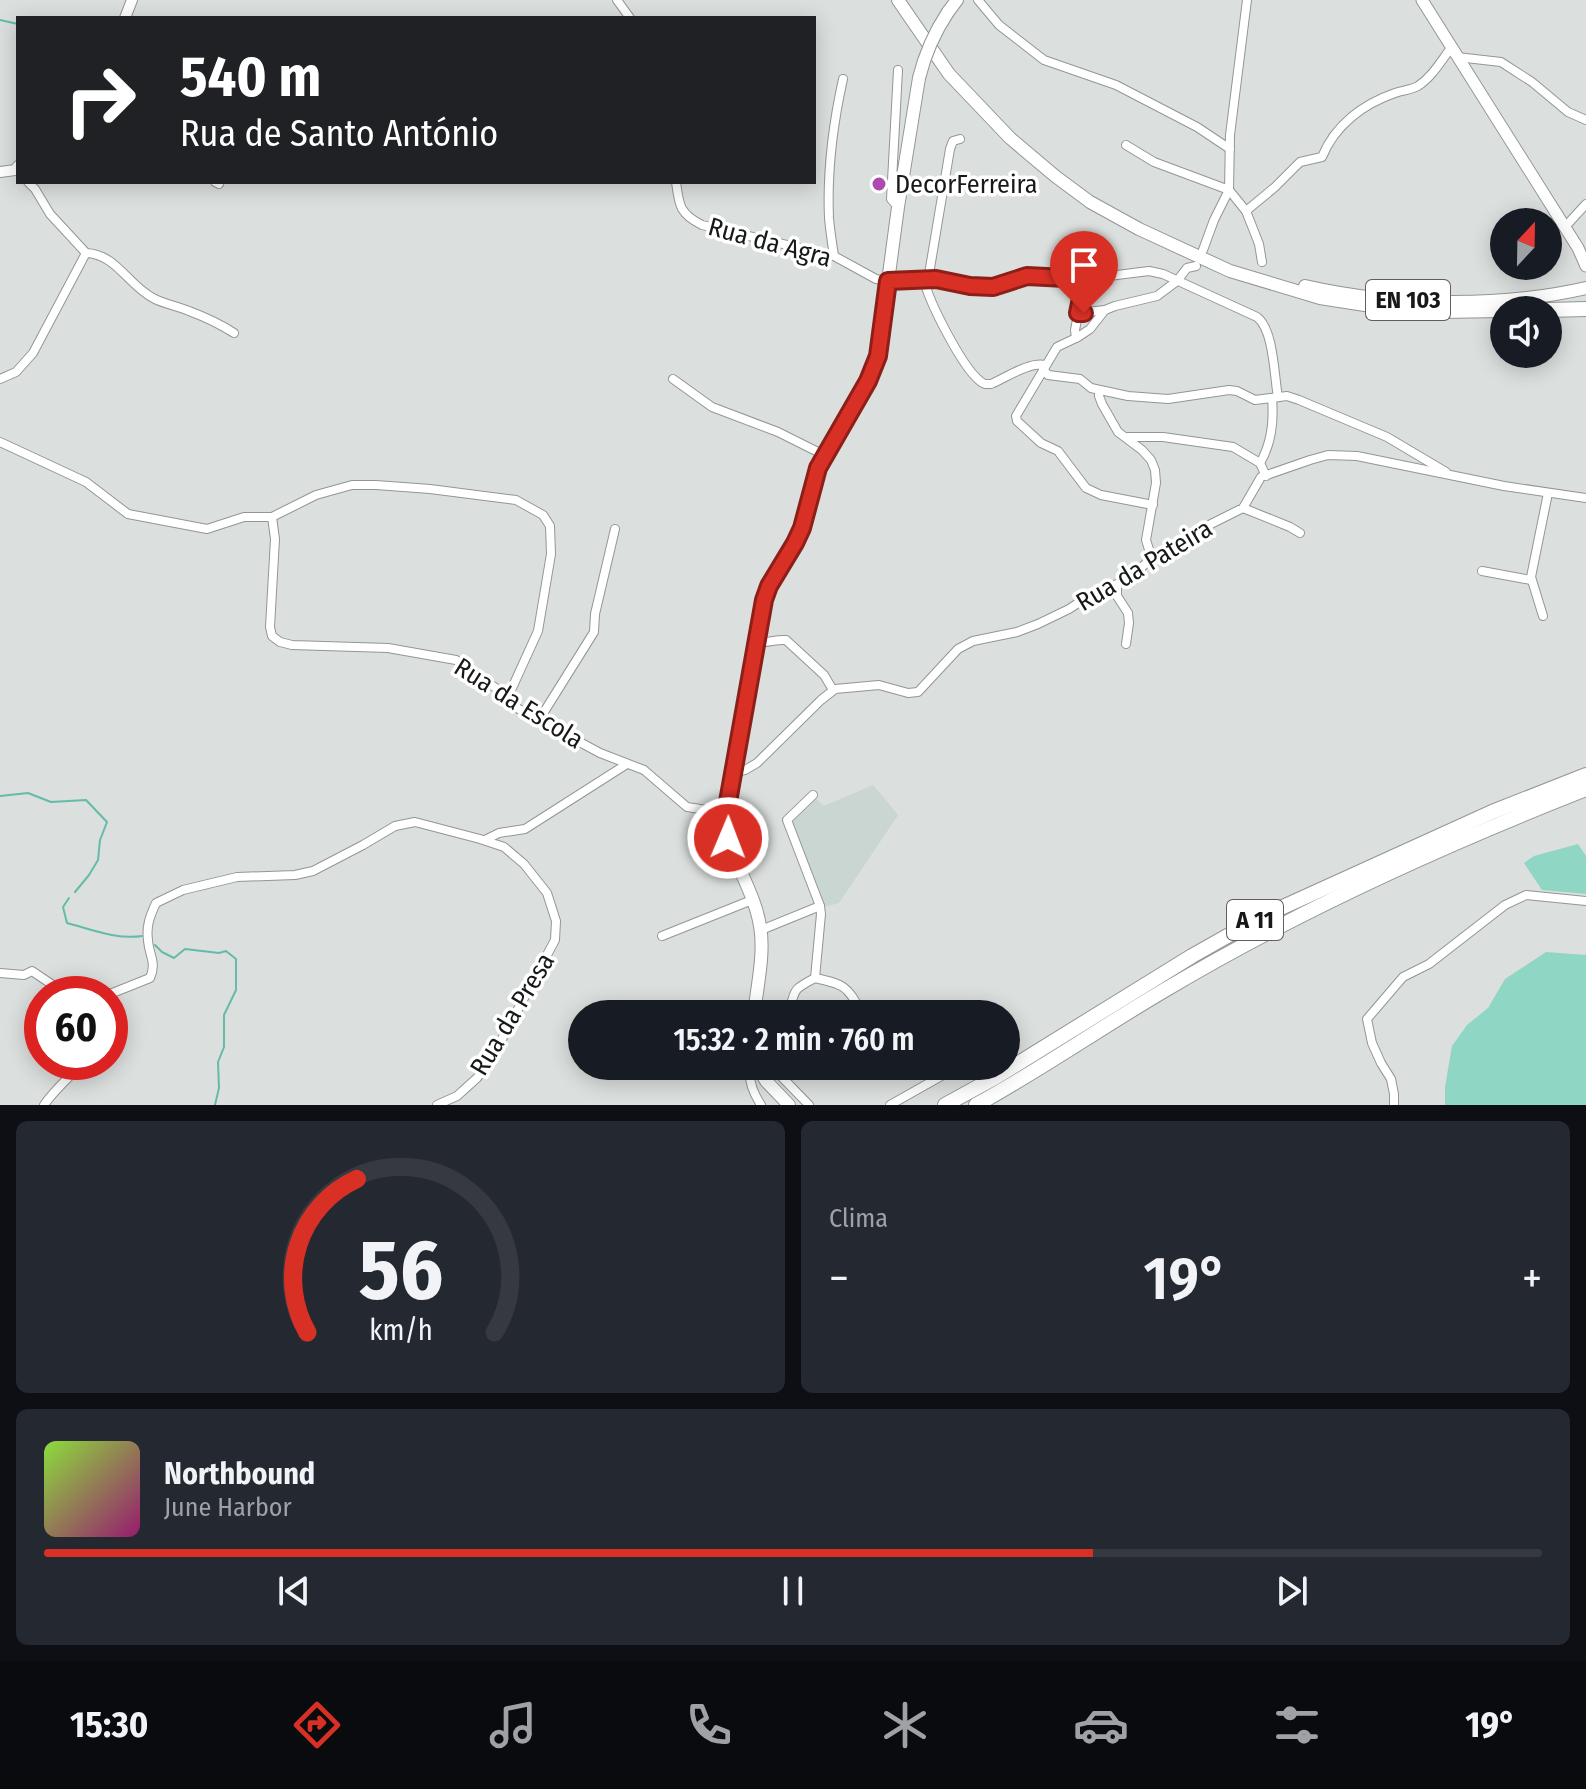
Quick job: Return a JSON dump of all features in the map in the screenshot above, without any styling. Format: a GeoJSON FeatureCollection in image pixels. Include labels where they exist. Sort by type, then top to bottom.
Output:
{"type":"FeatureCollection","features":[{"type":"Feature","properties":{"kind":"highway"},"geometry":{"type":"LineString","coordinates":[[1562,311],[1586,309]]}},
{"type":"Feature","properties":{"kind":"highway","name":"A 11"},"geometry":{"type":"LineString","coordinates":[[945,1105],[1261,917],[1492,812],[1586,775]]}},
{"type":"Feature","properties":{"kind":"highway","name":"A 11"},"geometry":{"type":"LineString","coordinates":[[976,1105],[1162,991],[1282,924],[1527,812],[1586,789]]}},
{"type":"Feature","properties":{"kind":"main road","name":"EN 103"},"geometry":{"type":"LineString","coordinates":[[898,0],[949,74],[1010,138],[1090,202],[1139,229],[1230,271],[1320,298],[1384,308],[1490,311]]}},
{"type":"Feature","properties":{"kind":"main road"},"geometry":{"type":"LineString","coordinates":[[755,1000],[761,930],[728,838],[726,813],[764,600],[802,528],[814,479],[824,455],[868,381],[878,356],[919,78],[925,54],[936,31],[957,0]]}},
{"type":"Feature","properties":{"kind":"main road"},"geometry":{"type":"LineString","coordinates":[[1422,0],[1578,248],[1586,266]]}},
{"type":"Feature","properties":{"kind":"main road","name":"EN 103"},"geometry":{"type":"LineString","coordinates":[[1183,250],[1278,280],[1385,299],[1503,300],[1586,288]]}},
{"type":"Feature","properties":{"kind":"main road"},"geometry":{"type":"LineString","coordinates":[[1562,305],[1586,303]]}},
{"type":"Feature","properties":{"kind":"main road"},"geometry":{"type":"LineString","coordinates":[[765,1080],[789,1105]]}},
{"type":"Feature","properties":{"kind":"street"},"geometry":{"type":"LineString","coordinates":[[978,0],[999,25],[1044,60],[1116,85],[1197,127],[1230,149]]}},
{"type":"Feature","properties":{"kind":"street"},"geometry":{"type":"LineString","coordinates":[[1203,250],[1229,190],[1230,149],[1247,0]]}},
{"type":"Feature","properties":{"kind":"street"},"geometry":{"type":"LineString","coordinates":[[1246,211],[1300,162],[1322,157],[1336,132],[1362,109],[1394,93],[1413,89],[1454,52],[1501,62],[1532,82],[1568,112],[1586,120]]}},
{"type":"Feature","properties":{"kind":"street"},"geometry":{"type":"LineString","coordinates":[[898,70],[891,199],[898,207]]}},
{"type":"Feature","properties":{"kind":"street"},"geometry":{"type":"LineString","coordinates":[[834,256],[829,218],[831,174],[836,110],[843,79]]}},
{"type":"Feature","properties":{"kind":"street"},"geometry":{"type":"LineString","coordinates":[[960,139],[953,141],[950,149],[926,280],[927,292],[971,372],[981,382],[991,384],[1038,363],[1048,375],[1080,379],[1099,391],[1168,399],[1229,390],[1255,400],[1287,396],[1387,437],[1451,475]]}},
{"type":"Feature","properties":{"kind":"street"},"geometry":{"type":"LineString","coordinates":[[1126,145],[1154,162],[1229,190],[1246,211],[1259,244],[1262,262]]}},
{"type":"Feature","properties":{"kind":"street"},"geometry":{"type":"LineString","coordinates":[[30,184],[50,214],[86,253],[106,258],[152,298],[218,322],[234,333]]}},
{"type":"Feature","properties":{"kind":"street","name":"Rua da Agra"},"geometry":{"type":"LineString","coordinates":[[676,184],[678,203],[687,218],[702,225],[834,256],[876,279],[888,281]]}},
{"type":"Feature","properties":{"kind":"street"},"geometry":{"type":"LineString","coordinates":[[1564,228],[1586,204]]}},
{"type":"Feature","properties":{"kind":"street"},"geometry":{"type":"LineString","coordinates":[[0,379],[16,372],[33,353],[86,253]]}},
{"type":"Feature","properties":{"kind":"street"},"geometry":{"type":"LineString","coordinates":[[1078,313],[1105,310],[1157,296],[1177,281],[1187,268],[1196,266]]}},
{"type":"Feature","properties":{"kind":"street"},"geometry":{"type":"LineString","coordinates":[[888,281],[936,279],[993,287],[1027,276],[1085,279],[1149,271],[1163,274],[1257,317],[1263,321],[1270,348],[1275,398],[1273,426],[1260,463]]}},
{"type":"Feature","properties":{"kind":"street"},"geometry":{"type":"LineString","coordinates":[[1076,338],[1085,279]]}},
{"type":"Feature","properties":{"kind":"street"},"geometry":{"type":"LineString","coordinates":[[1105,310],[1090,329],[1057,347],[1016,416],[1017,421],[1041,443],[1058,451],[1086,488],[1101,495],[1153,505]]}},
{"type":"Feature","properties":{"kind":"street"},"geometry":{"type":"LineString","coordinates":[[673,379],[712,407],[778,432],[824,455]]}},
{"type":"Feature","properties":{"kind":"street"},"geometry":{"type":"LineString","coordinates":[[1099,391],[1102,404],[1118,432],[1142,450],[1155,470],[1156,483],[1146,540],[1152,559]]}},
{"type":"Feature","properties":{"kind":"street"},"geometry":{"type":"LineString","coordinates":[[1127,437],[1147,436],[1224,445],[1260,463],[1266,476],[1288,466],[1328,455],[1357,456],[1504,486],[1586,498]]}},
{"type":"Feature","properties":{"kind":"street"},"geometry":{"type":"LineString","coordinates":[[0,442],[86,482],[128,514],[207,529],[244,517],[272,517],[316,495],[352,485],[516,500],[543,515],[550,526],[551,554],[538,631],[507,699]]}},
{"type":"Feature","properties":{"kind":"street","name":"Rua da Pateira"},"geometry":{"type":"LineString","coordinates":[[833,690],[879,685],[908,693],[918,692],[958,649],[973,641],[1028,628],[1069,609],[1092,594],[1129,580],[1149,560],[1175,550],[1211,524],[1243,508],[1261,477],[1266,476]]}},
{"type":"Feature","properties":{"kind":"street"},"geometry":{"type":"LineString","coordinates":[[1543,616],[1531,580],[1548,493]]}},
{"type":"Feature","properties":{"kind":"street"},"geometry":{"type":"LineString","coordinates":[[1243,508],[1300,533]]}},
{"type":"Feature","properties":{"kind":"street","name":"Rua da Escola"},"geometry":{"type":"LineString","coordinates":[[272,517],[275,539],[270,627],[272,636],[280,642],[388,648],[456,660],[475,672],[515,707],[600,753],[644,770],[687,807],[726,813]]}},
{"type":"Feature","properties":{"kind":"street"},"geometry":{"type":"LineString","coordinates":[[539,720],[594,632],[595,614],[615,529]]}},
{"type":"Feature","properties":{"kind":"street"},"geometry":{"type":"LineString","coordinates":[[1482,571],[1531,580]]}},
{"type":"Feature","properties":{"kind":"street"},"geometry":{"type":"LineString","coordinates":[[1117,584],[1117,596],[1128,613],[1126,644]]}},
{"type":"Feature","properties":{"kind":"street"},"geometry":{"type":"LineString","coordinates":[[733,772],[757,763],[833,690],[824,675],[786,640],[756,642]]}},
{"type":"Feature","properties":{"kind":"street"},"geometry":{"type":"LineString","coordinates":[[128,987],[150,978],[155,967],[148,942],[147,923],[156,903],[183,890],[237,877],[295,875],[313,871],[395,826],[415,822],[485,840],[499,833],[525,829],[627,764]]}},
{"type":"Feature","properties":{"kind":"street"},"geometry":{"type":"LineString","coordinates":[[813,795],[787,820],[820,906],[815,978]]}},
{"type":"Feature","properties":{"kind":"street","name":"Rua da Presa"},"geometry":{"type":"LineString","coordinates":[[437,1105],[457,1096],[477,1078],[494,1054],[555,940],[556,921],[547,893],[524,864],[504,847],[485,840]]}},
{"type":"Feature","properties":{"kind":"street"},"geometry":{"type":"LineString","coordinates":[[1394,1105],[1391,1079],[1372,1043],[1367,1019],[1403,977],[1429,964],[1505,905],[1526,895],[1586,901]]}},
{"type":"Feature","properties":{"kind":"street"},"geometry":{"type":"LineString","coordinates":[[662,936],[752,900]]}},
{"type":"Feature","properties":{"kind":"street"},"geometry":{"type":"LineString","coordinates":[[761,930],[820,906]]}},
{"type":"Feature","properties":{"kind":"street"},"geometry":{"type":"LineString","coordinates":[[0,973],[24,975],[32,971],[39,976]]}},
{"type":"Feature","properties":{"kind":"street"},"geometry":{"type":"LineString","coordinates":[[791,1000],[797,988],[815,978],[843,985],[855,1000]]}},
{"type":"Feature","properties":{"kind":"street"},"geometry":{"type":"LineString","coordinates":[[44,1105],[53,1091],[66,1080]]}},
{"type":"Feature","properties":{"kind":"street"},"geometry":{"type":"LineString","coordinates":[[749,1080],[761,1105]]}},
{"type":"Feature","properties":{"kind":"street"},"geometry":{"type":"LineString","coordinates":[[785,1080],[809,1105]]}},
{"type":"Feature","properties":{"kind":"street"},"geometry":{"type":"LineString","coordinates":[[890,1105],[934,1080]]}},
{"type":"Feature","properties":{"kind":"shaded area"},"geometry":{"type":"Polygon","coordinates":[[[873,785],[898,815],[839,903],[824,907],[790,820],[814,797],[824,806],[873,785]]]}},
{"type":"Feature","properties":{"kind":"green space"},"geometry":{"type":"Polygon","coordinates":[[[1578,844],[1586,856],[1586,894],[1542,890],[1524,863],[1534,856],[1578,844]]]}},
{"type":"Feature","properties":{"kind":"green space"},"geometry":{"type":"Polygon","coordinates":[[[1546,952],[1586,955],[1586,1105],[1445,1105],[1452,1046],[1467,1025],[1488,1008],[1505,979],[1546,952]]]}},
{"type":"Feature","properties":{"kind":"waterway"},"geometry":{"type":"LineString","coordinates":[[0,20],[16,24]]}},
{"type":"Feature","properties":{"kind":"waterway"},"geometry":{"type":"LineString","coordinates":[[0,796],[28,793],[51,802],[86,800],[107,822],[100,840],[98,860],[75,892]]}},
{"type":"Feature","properties":{"kind":"waterway"},"geometry":{"type":"LineString","coordinates":[[69,898],[63,907],[67,923],[113,935],[142,936]]}},
{"type":"Feature","properties":{"kind":"waterway"},"geometry":{"type":"LineString","coordinates":[[155,945],[174,958],[185,949],[226,951],[236,959],[236,990],[224,1015],[224,1047],[218,1062],[219,1088],[215,1105]]}},
{"type":"Feature","properties":{"kind":"place","name":"DecorFerreira"},"geometry":{"type":"Point","coordinates":[879,184]}},
{"type":"Feature","properties":{"kind":"route"},"geometry":{"type":"LineString","coordinates":[[728,838],[726,813],[764,600],[802,528],[814,479],[824,455],[868,381],[878,356],[888,281],[936,279],[993,287],[1027,276],[1085,279],[1078,313],[1084,313]]}}]}
